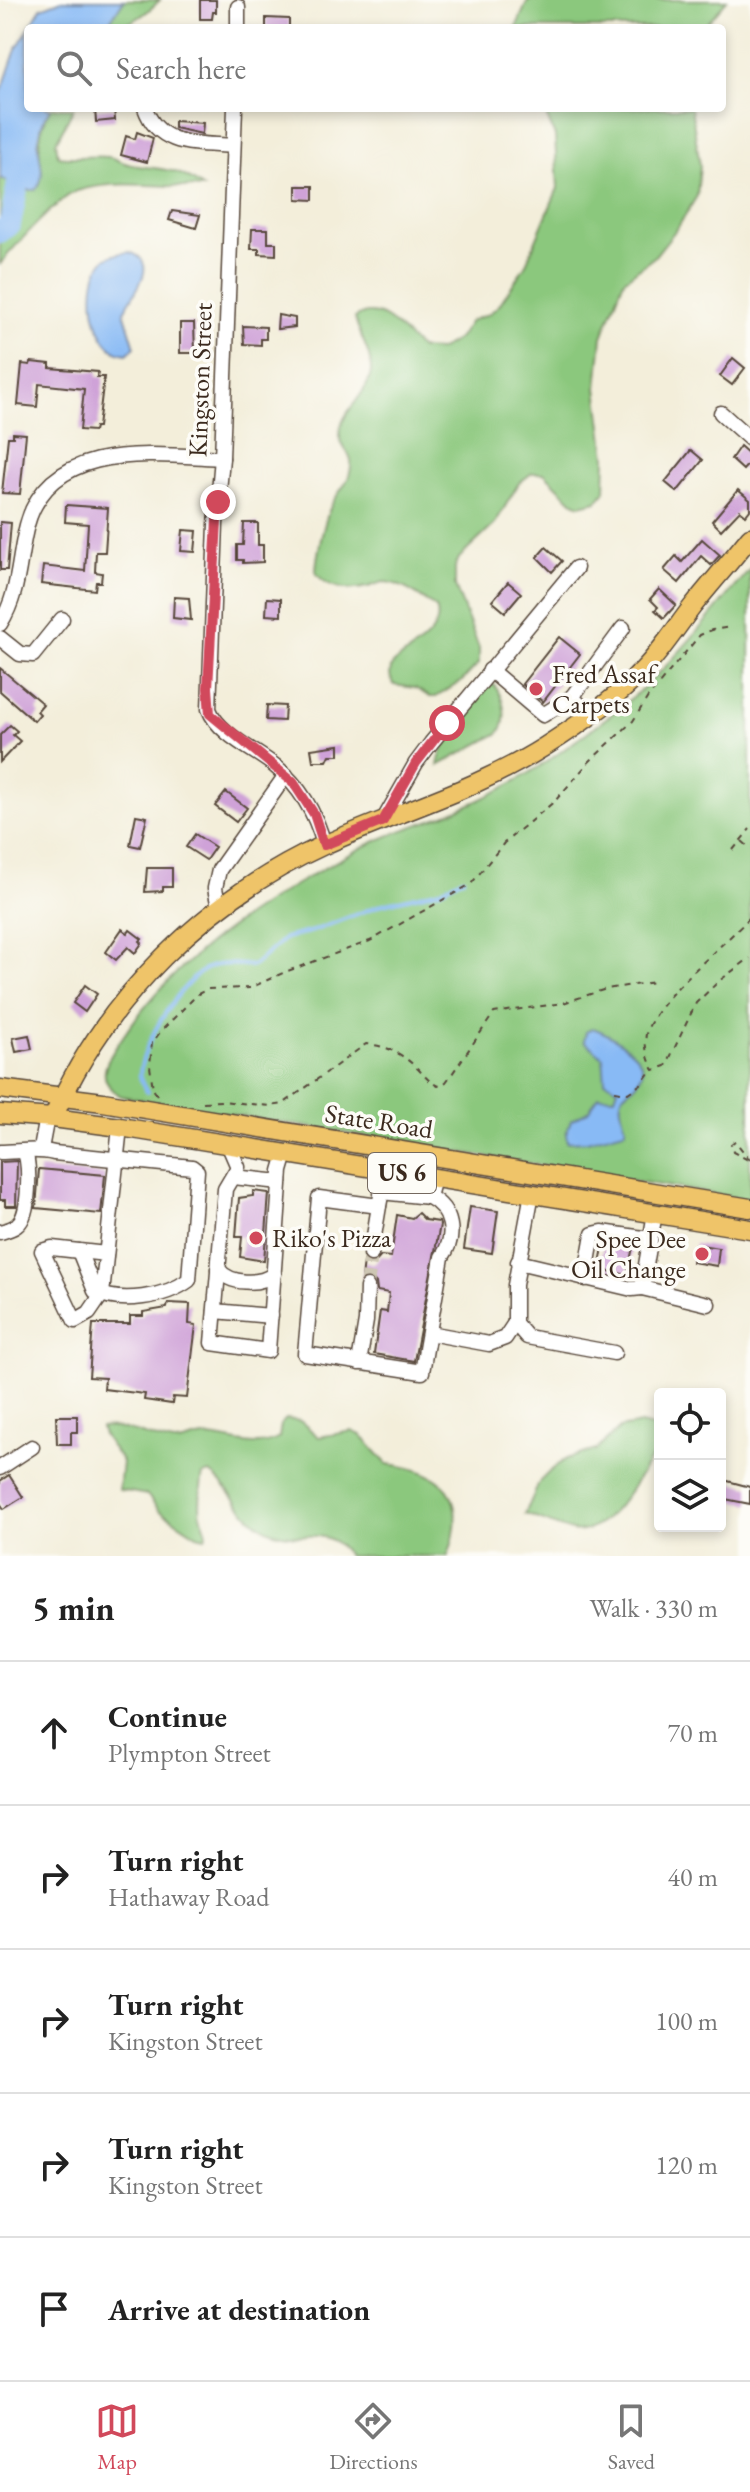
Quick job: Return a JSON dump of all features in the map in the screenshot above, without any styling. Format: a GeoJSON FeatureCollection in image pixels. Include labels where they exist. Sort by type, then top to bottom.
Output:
{"type":"FeatureCollection","features":[{"type":"Feature","properties":{"kind":"main road"},"geometry":{"type":"LineString","coordinates":[[50,1118],[82,1060],[132,994],[173,948],[219,908],[265,876],[324,845],[519,762],[590,715],[642,670],[750,537]]}},
{"type":"Feature","properties":{"kind":"main road","name":"State Road"},"geometry":{"type":"LineString","coordinates":[[0,1089],[63,1096],[750,1208]]}},
{"type":"Feature","properties":{"kind":"main road","name":"State Road"},"geometry":{"type":"LineString","coordinates":[[0,1114],[120,1127],[750,1229]]}},
{"type":"Feature","properties":{"kind":"main road"},"geometry":{"type":"LineString","coordinates":[[532,1193],[536,1173]]}},
{"type":"Feature","properties":{"kind":"street"},"geometry":{"type":"LineString","coordinates":[[238,7],[238,24]]}},
{"type":"Feature","properties":{"kind":"street"},"geometry":{"type":"LineString","coordinates":[[146,112],[160,133],[178,142],[233,146]]}},
{"type":"Feature","properties":{"kind":"street","name":"Kingston Street"},"geometry":{"type":"LineString","coordinates":[[235,112],[209,709],[217,722],[286,775],[314,814],[324,845]]}},
{"type":"Feature","properties":{"kind":"street"},"geometry":{"type":"LineString","coordinates":[[721,413],[750,439]]}},
{"type":"Feature","properties":{"kind":"street"},"geometry":{"type":"LineString","coordinates":[[0,624],[13,598],[27,524],[37,500],[50,485],[79,466],[103,458],[125,455],[222,458]]}},
{"type":"Feature","properties":{"kind":"street"},"geometry":{"type":"LineString","coordinates":[[383,821],[416,763],[576,568]]}},
{"type":"Feature","properties":{"kind":"street"},"geometry":{"type":"LineString","coordinates":[[0,638],[20,654],[33,655],[62,619]]}},
{"type":"Feature","properties":{"kind":"street"},"geometry":{"type":"LineString","coordinates":[[490,670],[543,715],[572,697],[623,628]]}},
{"type":"Feature","properties":{"kind":"street"},"geometry":{"type":"LineString","coordinates":[[572,697],[590,715]]}},
{"type":"Feature","properties":{"kind":"street"},"geometry":{"type":"LineString","coordinates":[[219,908],[215,888],[219,870],[286,775]]}},
{"type":"Feature","properties":{"kind":"street"},"geometry":{"type":"LineString","coordinates":[[41,1149],[50,1118]]}},
{"type":"Feature","properties":{"kind":"street"},"geometry":{"type":"LineString","coordinates":[[106,1254],[46,1248],[43,1253],[75,1321],[89,1313],[102,1294],[120,1127]]}},
{"type":"Feature","properties":{"kind":"street"},"geometry":{"type":"LineString","coordinates":[[228,1144],[238,1164],[225,1189],[212,1343],[268,1351],[280,1182],[286,1154]]}},
{"type":"Feature","properties":{"kind":"street"},"geometry":{"type":"LineString","coordinates":[[0,1152],[41,1149],[54,1153],[192,1167],[197,1171],[189,1280],[182,1285],[146,1296],[102,1294],[95,1291],[79,1251]]}},
{"type":"Feature","properties":{"kind":"street"},"geometry":{"type":"LineString","coordinates":[[0,1230],[17,1225],[25,1213],[28,1163],[25,1152]]}},
{"type":"Feature","properties":{"kind":"street"},"geometry":{"type":"LineString","coordinates":[[371,1254],[386,1170]]}},
{"type":"Feature","properties":{"kind":"street"},"geometry":{"type":"LineString","coordinates":[[233,1177],[280,1182]]}},
{"type":"Feature","properties":{"kind":"street"},"geometry":{"type":"LineString","coordinates":[[429,1197],[434,1178]]}},
{"type":"Feature","properties":{"kind":"street"},"geometry":{"type":"LineString","coordinates":[[429,1333],[489,1344],[505,1338],[515,1323],[518,1262],[532,1193]]}},
{"type":"Feature","properties":{"kind":"street"},"geometry":{"type":"LineString","coordinates":[[429,1197],[439,1202],[451,1222],[422,1372],[305,1354],[319,1198],[429,1197]]}},
{"type":"Feature","properties":{"kind":"street"},"geometry":{"type":"LineString","coordinates":[[642,1288],[655,1213]]}},
{"type":"Feature","properties":{"kind":"street"},"geometry":{"type":"LineString","coordinates":[[585,1279],[593,1234],[602,1232],[650,1239]]}},
{"type":"Feature","properties":{"kind":"street"},"geometry":{"type":"LineString","coordinates":[[518,1262],[708,1304]]}},
{"type":"Feature","properties":{"kind":"street"},"geometry":{"type":"LineString","coordinates":[[218,1269],[230,1279],[241,1281],[262,1281],[274,1274]]}},
{"type":"Feature","properties":{"kind":"street"},"geometry":{"type":"LineString","coordinates":[[359,1363],[366,1321],[367,1287]]}},
{"type":"Feature","properties":{"kind":"street"},"geometry":{"type":"LineString","coordinates":[[215,1311],[271,1316]]}},
{"type":"Feature","properties":{"kind":"street"},"geometry":{"type":"LineString","coordinates":[[515,1323],[527,1337],[614,1353]]}},
{"type":"Feature","properties":{"kind":"street"},"geometry":{"type":"LineString","coordinates":[[0,1468],[32,1447]]}},
{"type":"Feature","properties":{"kind":"path"},"geometry":{"type":"LineString","coordinates":[[162,1097],[153,1089],[152,1043],[198,994],[208,989],[250,988],[294,968],[370,941],[471,884],[504,843],[555,801],[589,762],[633,721],[648,697],[700,635],[730,627]]}},
{"type":"Feature","properties":{"kind":"path"},"geometry":{"type":"LineString","coordinates":[[733,850],[750,829]]}},
{"type":"Feature","properties":{"kind":"path"},"geometry":{"type":"LineString","coordinates":[[741,841],[750,848]]}},
{"type":"Feature","properties":{"kind":"path"},"geometry":{"type":"LineString","coordinates":[[653,1069],[645,1037],[655,1014],[750,917]]}},
{"type":"Feature","properties":{"kind":"path"},"geometry":{"type":"LineString","coordinates":[[653,1069],[658,1071],[666,1066],[688,1016],[702,996],[750,958]]}},
{"type":"Feature","properties":{"kind":"path"},"geometry":{"type":"LineString","coordinates":[[191,1101],[278,1106],[299,1095],[342,1059],[366,1044],[390,1048],[399,1053],[438,1086],[446,1082],[494,1013],[563,1003],[606,989],[654,982]]}},
{"type":"Feature","properties":{"kind":"path"},"geometry":{"type":"LineString","coordinates":[[616,1092],[625,1094],[641,1084],[653,1069]]}},
{"type":"Feature","properties":{"kind":"path"},"geometry":{"type":"LineString","coordinates":[[735,1141],[740,1145],[750,1160],[733,1152],[731,1144],[735,1141]]}},
{"type":"Feature","properties":{"kind":"green space"},"geometry":{"type":"Polygon","coordinates":[[[124,0],[160,0],[135,20],[126,24],[108,24],[124,0]]]}},
{"type":"Feature","properties":{"kind":"green space"},"geometry":{"type":"Polygon","coordinates":[[[528,0],[727,0],[706,24],[518,24],[528,0]]]}},
{"type":"Feature","properties":{"kind":"green space"},"geometry":{"type":"Polygon","coordinates":[[[49,112],[72,112],[56,142],[58,156],[109,157],[177,173],[203,188],[108,185],[77,191],[48,212],[0,264],[0,178],[42,174],[40,140],[49,112]]]}},
{"type":"Feature","properties":{"kind":"green space"},"geometry":{"type":"Polygon","coordinates":[[[545,112],[692,112],[700,165],[697,196],[654,257],[624,280],[602,337],[597,388],[606,457],[605,491],[597,501],[580,505],[544,473],[532,473],[519,483],[494,525],[459,558],[455,567],[455,586],[479,648],[479,663],[462,681],[436,697],[430,697],[415,688],[394,685],[390,672],[393,664],[431,633],[438,617],[436,608],[392,583],[346,589],[326,583],[316,573],[327,517],[351,468],[350,457],[341,442],[341,427],[365,388],[371,371],[355,318],[374,313],[383,316],[421,349],[439,350],[459,338],[470,321],[489,314],[499,305],[525,266],[558,188],[555,136],[545,112]]]}},
{"type":"Feature","properties":{"kind":"green space"},"geometry":{"type":"Polygon","coordinates":[[[750,569],[750,1200],[121,1096],[112,1090],[107,1083],[105,1070],[115,1048],[159,991],[203,949],[252,912],[339,860],[385,837],[485,797],[547,761],[651,681],[750,569]]]}},
{"type":"Feature","properties":{"kind":"green space"},"geometry":{"type":"Polygon","coordinates":[[[490,684],[494,685],[503,702],[504,722],[499,733],[438,766],[444,746],[458,722],[490,684]]]}},
{"type":"Feature","properties":{"kind":"green space"},"geometry":{"type":"Polygon","coordinates":[[[286,1419],[300,1421],[319,1437],[352,1431],[361,1435],[387,1464],[425,1473],[438,1480],[454,1502],[456,1517],[448,1556],[348,1556],[340,1546],[323,1537],[274,1532],[255,1521],[210,1473],[203,1475],[200,1495],[201,1515],[207,1534],[205,1537],[197,1535],[159,1510],[147,1495],[119,1490],[122,1462],[101,1428],[129,1430],[174,1443],[205,1437],[261,1444],[279,1438],[281,1424],[286,1419]]]}},
{"type":"Feature","properties":{"kind":"green space"},"geometry":{"type":"Polygon","coordinates":[[[641,1424],[654,1427],[654,1456],[608,1517],[585,1531],[572,1531],[525,1514],[540,1481],[549,1472],[566,1459],[596,1450],[620,1428],[641,1424]]]}},
{"type":"Feature","properties":{"kind":"water"},"geometry":{"type":"Polygon","coordinates":[[[62,0],[124,0],[108,24],[31,24],[41,8],[62,0]]]}},
{"type":"Feature","properties":{"kind":"water"},"geometry":{"type":"Polygon","coordinates":[[[24,36],[24,112],[49,112],[39,135],[42,173],[35,190],[27,190],[0,178],[0,96],[16,49],[24,36]]]}},
{"type":"Feature","properties":{"kind":"water"},"geometry":{"type":"Polygon","coordinates":[[[129,252],[139,257],[144,271],[124,311],[135,347],[127,354],[116,351],[107,343],[100,331],[93,302],[96,274],[103,261],[129,252]]]}},
{"type":"Feature","properties":{"kind":"water"},"geometry":{"type":"Polygon","coordinates":[[[593,1028],[632,1052],[642,1066],[642,1073],[622,1097],[624,1131],[587,1141],[567,1142],[566,1134],[571,1120],[588,1111],[599,1096],[615,1097],[618,1088],[605,1081],[603,1057],[584,1041],[586,1032],[593,1028]]]}},
{"type":"Feature","properties":{"kind":"building"},"geometry":{"type":"Polygon","coordinates":[[[200,0],[216,0],[216,12],[213,12],[212,19],[200,19],[200,0]]]}},
{"type":"Feature","properties":{"kind":"building"},"geometry":{"type":"Polygon","coordinates":[[[266,18],[289,19],[289,24],[266,24],[266,18]]]}},
{"type":"Feature","properties":{"kind":"building"},"geometry":{"type":"Polygon","coordinates":[[[95,112],[114,112],[115,120],[96,122],[95,112]]]}},
{"type":"Feature","properties":{"kind":"building"},"geometry":{"type":"Polygon","coordinates":[[[174,121],[203,123],[202,134],[174,128],[174,121]]]}},
{"type":"Feature","properties":{"kind":"building"},"geometry":{"type":"Polygon","coordinates":[[[137,132],[153,138],[147,162],[121,155],[126,136],[135,139],[137,132]]]}},
{"type":"Feature","properties":{"kind":"building"},"geometry":{"type":"Polygon","coordinates":[[[297,186],[314,186],[314,200],[297,199],[297,186]]]}},
{"type":"Feature","properties":{"kind":"building"},"geometry":{"type":"Polygon","coordinates":[[[172,211],[200,215],[196,228],[169,220],[172,211]]]}},
{"type":"Feature","properties":{"kind":"building"},"geometry":{"type":"Polygon","coordinates":[[[252,229],[268,229],[268,243],[276,243],[276,255],[259,254],[259,249],[251,249],[252,229]]]}},
{"type":"Feature","properties":{"kind":"building"},"geometry":{"type":"Polygon","coordinates":[[[278,315],[295,318],[295,327],[277,329],[278,315]]]}},
{"type":"Feature","properties":{"kind":"building"},"geometry":{"type":"Polygon","coordinates":[[[180,323],[194,323],[195,353],[180,353],[180,323]]]}},
{"type":"Feature","properties":{"kind":"building"},"geometry":{"type":"Polygon","coordinates":[[[243,326],[266,327],[266,339],[261,339],[261,345],[244,344],[243,326]]]}},
{"type":"Feature","properties":{"kind":"building"},"geometry":{"type":"Polygon","coordinates":[[[733,358],[745,368],[732,385],[720,376],[733,358]]]}},
{"type":"Feature","properties":{"kind":"building"},"geometry":{"type":"Polygon","coordinates":[[[31,362],[50,364],[50,368],[98,372],[97,377],[104,377],[98,427],[94,431],[80,430],[84,389],[39,384],[37,407],[18,405],[22,364],[30,365],[31,362]]]}},
{"type":"Feature","properties":{"kind":"building"},"geometry":{"type":"Polygon","coordinates":[[[13,433],[26,434],[20,494],[2,493],[8,437],[13,437],[13,433]]]}},
{"type":"Feature","properties":{"kind":"building"},"geometry":{"type":"Polygon","coordinates":[[[740,446],[750,455],[750,462],[743,470],[731,459],[740,446]]]}},
{"type":"Feature","properties":{"kind":"building"},"geometry":{"type":"Polygon","coordinates":[[[691,450],[703,460],[677,492],[665,482],[691,450]]]}},
{"type":"Feature","properties":{"kind":"building"},"geometry":{"type":"Polygon","coordinates":[[[738,490],[750,500],[750,510],[746,515],[740,510],[721,530],[712,521],[738,490]]]}},
{"type":"Feature","properties":{"kind":"building"},"geometry":{"type":"Polygon","coordinates":[[[66,505],[108,508],[105,552],[96,552],[95,572],[102,573],[101,582],[96,582],[95,590],[41,584],[43,566],[85,571],[88,524],[65,522],[66,505]]]}},
{"type":"Feature","properties":{"kind":"building"},"geometry":{"type":"Polygon","coordinates":[[[0,522],[11,523],[7,570],[0,570],[0,522]]]}},
{"type":"Feature","properties":{"kind":"building"},"geometry":{"type":"Polygon","coordinates":[[[244,523],[258,523],[258,545],[263,545],[263,562],[243,563],[243,560],[237,560],[237,545],[243,545],[244,523]]]}},
{"type":"Feature","properties":{"kind":"building"},"geometry":{"type":"Polygon","coordinates":[[[183,530],[197,531],[195,552],[181,551],[183,530]]]}},
{"type":"Feature","properties":{"kind":"building"},"geometry":{"type":"Polygon","coordinates":[[[702,539],[720,555],[711,565],[701,556],[679,583],[664,570],[676,556],[682,562],[702,539]]]}},
{"type":"Feature","properties":{"kind":"building"},"geometry":{"type":"Polygon","coordinates":[[[546,547],[562,561],[552,572],[537,557],[546,547]]]}},
{"type":"Feature","properties":{"kind":"building"},"geometry":{"type":"Polygon","coordinates":[[[508,582],[521,593],[505,612],[492,601],[508,582]]]}},
{"type":"Feature","properties":{"kind":"building"},"geometry":{"type":"Polygon","coordinates":[[[659,589],[676,605],[664,618],[655,610],[658,607],[650,599],[659,589]]]}},
{"type":"Feature","properties":{"kind":"building"},"geometry":{"type":"Polygon","coordinates":[[[174,597],[189,598],[191,620],[173,618],[174,597]]]}},
{"type":"Feature","properties":{"kind":"building"},"geometry":{"type":"Polygon","coordinates":[[[267,598],[281,599],[281,616],[266,615],[267,598]]]}},
{"type":"Feature","properties":{"kind":"building"},"geometry":{"type":"Polygon","coordinates":[[[559,637],[580,654],[543,702],[522,684],[559,637]]]}},
{"type":"Feature","properties":{"kind":"building"},"geometry":{"type":"Polygon","coordinates":[[[0,668],[43,704],[34,721],[0,691],[0,668]]]}},
{"type":"Feature","properties":{"kind":"building"},"geometry":{"type":"Polygon","coordinates":[[[267,705],[285,706],[284,721],[266,720],[267,705]]]}},
{"type":"Feature","properties":{"kind":"building"},"geometry":{"type":"Polygon","coordinates":[[[10,725],[17,731],[13,735],[20,741],[0,762],[0,735],[10,725]]]}},
{"type":"Feature","properties":{"kind":"building"},"geometry":{"type":"Polygon","coordinates":[[[339,745],[339,755],[330,755],[327,761],[313,761],[311,749],[339,745]]]}},
{"type":"Feature","properties":{"kind":"building"},"geometry":{"type":"Polygon","coordinates":[[[226,792],[247,808],[236,822],[215,806],[226,792]]]}},
{"type":"Feature","properties":{"kind":"building"},"geometry":{"type":"Polygon","coordinates":[[[136,815],[147,817],[140,847],[130,845],[136,815]]]}},
{"type":"Feature","properties":{"kind":"building"},"geometry":{"type":"Polygon","coordinates":[[[195,834],[215,847],[206,860],[186,847],[195,834]]]}},
{"type":"Feature","properties":{"kind":"building"},"geometry":{"type":"Polygon","coordinates":[[[147,868],[172,868],[172,887],[145,892],[147,868]]]}},
{"type":"Feature","properties":{"kind":"building"},"geometry":{"type":"Polygon","coordinates":[[[122,929],[128,933],[130,930],[142,939],[142,943],[135,953],[128,947],[116,960],[106,952],[122,929]]]}},
{"type":"Feature","properties":{"kind":"building"},"geometry":{"type":"Polygon","coordinates":[[[85,985],[97,994],[85,1012],[73,1003],[85,985]]]}},
{"type":"Feature","properties":{"kind":"building"},"geometry":{"type":"Polygon","coordinates":[[[29,1035],[32,1049],[16,1052],[13,1038],[29,1035]]]}},
{"type":"Feature","properties":{"kind":"building"},"geometry":{"type":"Polygon","coordinates":[[[17,1161],[16,1206],[5,1206],[5,1200],[0,1200],[0,1162],[17,1161]]]}},
{"type":"Feature","properties":{"kind":"building"},"geometry":{"type":"Polygon","coordinates":[[[39,1169],[105,1175],[101,1214],[36,1208],[39,1169]]]}},
{"type":"Feature","properties":{"kind":"building"},"geometry":{"type":"Polygon","coordinates":[[[253,1191],[269,1193],[264,1261],[240,1257],[242,1237],[236,1237],[239,1198],[253,1196],[253,1191]]]}},
{"type":"Feature","properties":{"kind":"building"},"geometry":{"type":"Polygon","coordinates":[[[470,1207],[498,1211],[492,1253],[464,1249],[470,1207]]]}},
{"type":"Feature","properties":{"kind":"building"},"geometry":{"type":"Polygon","coordinates":[[[418,1213],[425,1220],[439,1222],[440,1225],[414,1361],[374,1354],[380,1311],[387,1312],[389,1293],[377,1291],[372,1278],[362,1279],[364,1261],[374,1264],[381,1256],[391,1257],[397,1215],[412,1218],[418,1213]]]}},
{"type":"Feature","properties":{"kind":"building"},"geometry":{"type":"Polygon","coordinates":[[[604,1242],[633,1247],[627,1275],[599,1269],[604,1242]]]}},
{"type":"Feature","properties":{"kind":"building"},"geometry":{"type":"Polygon","coordinates":[[[695,1244],[719,1248],[717,1266],[692,1262],[695,1244]]]}},
{"type":"Feature","properties":{"kind":"building"},"geometry":{"type":"Polygon","coordinates":[[[168,1303],[190,1304],[189,1324],[196,1325],[187,1398],[173,1397],[172,1404],[144,1400],[145,1394],[104,1389],[105,1378],[89,1377],[93,1324],[130,1324],[130,1316],[143,1316],[143,1312],[167,1308],[168,1303]]]}},
{"type":"Feature","properties":{"kind":"building"},"geometry":{"type":"Polygon","coordinates":[[[56,1416],[77,1416],[77,1432],[71,1432],[71,1444],[57,1444],[56,1416]]]}},
{"type":"Feature","properties":{"kind":"building"},"geometry":{"type":"Polygon","coordinates":[[[9,1475],[23,1497],[4,1509],[0,1503],[0,1481],[9,1475]]]}},
{"type":"Feature","properties":{"kind":"building"},"geometry":{"type":"Polygon","coordinates":[[[726,1481],[750,1487],[750,1504],[726,1499],[726,1481]]]}},
{"type":"Feature","properties":{"kind":"waterway"},"geometry":{"type":"LineString","coordinates":[[0,232],[10,224],[32,112]]}},
{"type":"Feature","properties":{"kind":"waterway"},"geometry":{"type":"LineString","coordinates":[[147,1092],[140,1075],[147,1047],[176,998],[199,974],[220,965],[253,966],[285,938],[313,931],[383,904],[440,890],[463,878]]}},
{"type":"Feature","properties":{"kind":"tunnel"},"geometry":{"type":"LineString","coordinates":[[367,1287],[371,1254]]}},
{"type":"Feature","properties":{"kind":"place","name":"Fred Assaf Carpets"},"geometry":{"type":"Point","coordinates":[536,689]}},
{"type":"Feature","properties":{"kind":"place","name":"Riko's Pizza"},"geometry":{"type":"Point","coordinates":[256,1238]}},
{"type":"Feature","properties":{"kind":"place","name":"Spee Dee Oil Change"},"geometry":{"type":"Point","coordinates":[702,1254]}},
{"type":"Feature","properties":{"kind":"route"},"geometry":{"type":"LineString","coordinates":[[218,502],[208,688],[210,714],[293,782],[314,814],[324,845],[383,821],[416,763],[447,723]]}}]}
